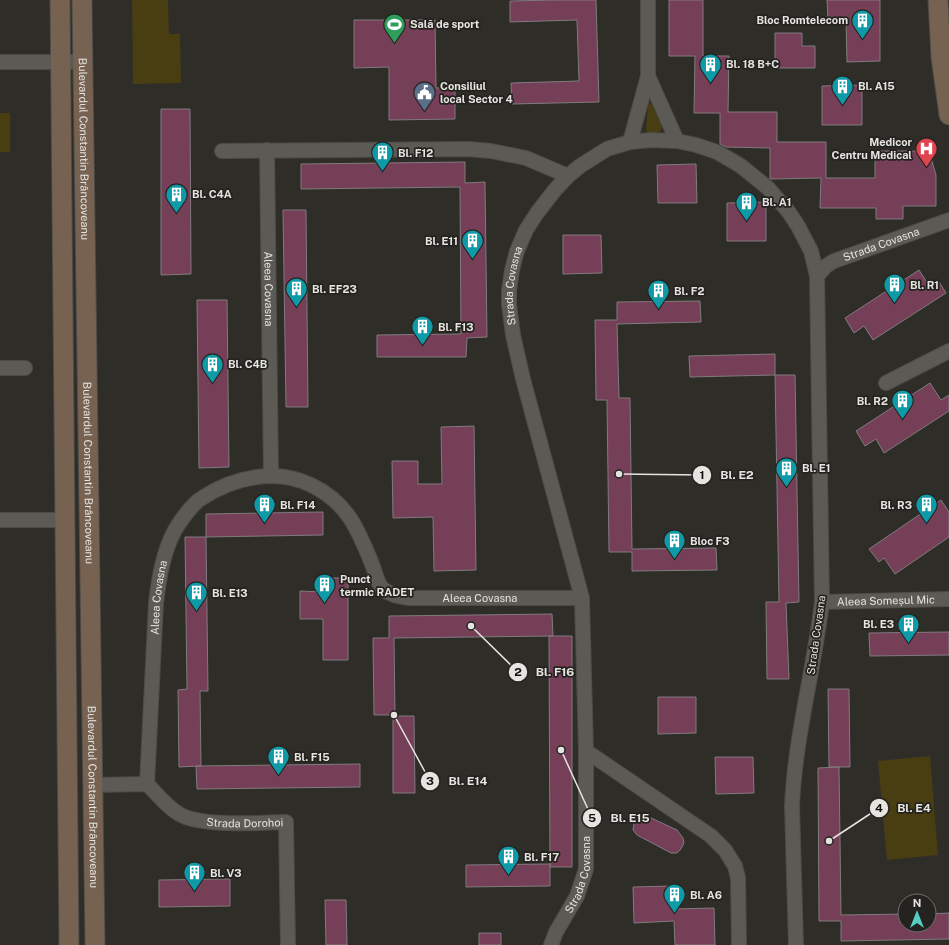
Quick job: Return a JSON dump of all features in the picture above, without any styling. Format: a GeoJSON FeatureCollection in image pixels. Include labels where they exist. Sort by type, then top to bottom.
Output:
{"type":"FeatureCollection","features":[{"type":"Feature","properties":{"kind":"main road","name":"Bulevardul Constantin Brâncoveanu"},"geometry":{"type":"LineString","coordinates":[[60,0],[70,945]]}},
{"type":"Feature","properties":{"kind":"main road","name":"Bulevardul Constantin Brâncoveanu"},"geometry":{"type":"LineString","coordinates":[[82,0],[94,785],[95,945]]}},
{"type":"Feature","properties":{"kind":"main road"},"geometry":{"type":"LineString","coordinates":[[938,0],[941,57],[949,115]]}},
{"type":"Feature","properties":{"kind":"street"},"geometry":{"type":"LineString","coordinates":[[630,142],[648,76],[648,0]]}},
{"type":"Feature","properties":{"kind":"street"},"geometry":{"type":"LineString","coordinates":[[0,62],[83,62]]}},
{"type":"Feature","properties":{"kind":"street"},"geometry":{"type":"LineString","coordinates":[[648,76],[677,141]]}},
{"type":"Feature","properties":{"kind":"street","name":"Strada Covasna"},"geometry":{"type":"LineString","coordinates":[[551,945],[556,932],[576,896],[586,869],[586,751],[582,598],[523,379],[513,335],[509,304],[512,270],[526,230],[554,191],[568,176],[587,161],[607,149],[630,142],[651,140],[677,141],[718,152],[741,166],[768,188],[788,211],[798,226],[811,251],[817,276],[822,602],[816,648],[800,730],[793,785],[792,806],[796,945]]}},
{"type":"Feature","properties":{"kind":"street"},"geometry":{"type":"LineString","coordinates":[[222,151],[468,149],[491,151],[526,158],[568,176]]}},
{"type":"Feature","properties":{"kind":"street","name":"Aleea Covasna"},"geometry":{"type":"LineString","coordinates":[[267,150],[271,475]]}},
{"type":"Feature","properties":{"kind":"street","name":"Strada Covasna"},"geometry":{"type":"LineString","coordinates":[[817,276],[826,266],[834,261],[949,220]]}},
{"type":"Feature","properties":{"kind":"street"},"geometry":{"type":"LineString","coordinates":[[886,383],[949,351]]}},
{"type":"Feature","properties":{"kind":"street"},"geometry":{"type":"LineString","coordinates":[[0,368],[25,368]]}},
{"type":"Feature","properties":{"kind":"street","name":"Aleea Covasna"},"geometry":{"type":"LineString","coordinates":[[147,784],[156,603],[159,574],[175,530],[186,514],[200,498],[219,488],[243,479],[271,475],[294,479],[310,484],[323,492],[337,502],[349,515],[381,587],[392,595],[414,598],[582,598]]}},
{"type":"Feature","properties":{"kind":"street"},"geometry":{"type":"LineString","coordinates":[[0,520],[66,520]]}},
{"type":"Feature","properties":{"kind":"street","name":"Aleea Someșul Mic"},"geometry":{"type":"LineString","coordinates":[[822,602],[949,599]]}},
{"type":"Feature","properties":{"kind":"street"},"geometry":{"type":"LineString","coordinates":[[586,751],[711,836],[725,850],[736,866],[738,878],[739,945]]}},
{"type":"Feature","properties":{"kind":"street"},"geometry":{"type":"LineString","coordinates":[[94,785],[147,784]]}},
{"type":"Feature","properties":{"kind":"street","name":"Strada Dorohoi"},"geometry":{"type":"LineString","coordinates":[[147,784],[168,806],[188,818],[205,822],[286,822],[288,945]]}},
{"type":"Feature","properties":{"kind":"shaded area"},"geometry":{"type":"Polygon","coordinates":[[[132,0],[168,0],[169,34],[180,34],[181,83],[133,84],[132,0]]]}},
{"type":"Feature","properties":{"kind":"shaded area"},"geometry":{"type":"Polygon","coordinates":[[[649,103],[651,103],[661,124],[661,131],[655,134],[648,134],[646,130],[649,103]]]}},
{"type":"Feature","properties":{"kind":"shaded area"},"geometry":{"type":"Polygon","coordinates":[[[0,113],[10,113],[10,152],[0,152],[0,113]]]}},
{"type":"Feature","properties":{"kind":"shaded area"},"geometry":{"type":"Polygon","coordinates":[[[930,756],[938,855],[887,860],[878,761],[930,756]]]}},
{"type":"Feature","properties":{"kind":"building"},"geometry":{"type":"Polygon","coordinates":[[[596,0],[599,102],[512,104],[511,83],[579,81],[577,20],[510,22],[510,1],[596,0]]]}},
{"type":"Feature","properties":{"kind":"building"},"geometry":{"type":"Polygon","coordinates":[[[669,0],[703,0],[703,56],[729,56],[728,112],[777,112],[777,142],[826,142],[826,178],[875,178],[875,151],[929,151],[936,175],[936,206],[903,206],[903,219],[876,219],[876,208],[820,208],[821,178],[770,179],[770,148],[726,147],[720,144],[720,113],[694,113],[695,56],[669,56],[669,0]]]}},
{"type":"Feature","properties":{"kind":"building","name":"Bloc Romtelecom"},"geometry":{"type":"Polygon","coordinates":[[[827,0],[880,0],[880,61],[847,62],[846,19],[828,19],[827,0]]]}},
{"type":"Feature","properties":{"kind":"building"},"geometry":{"type":"Polygon","coordinates":[[[354,20],[435,20],[436,88],[455,87],[455,119],[389,120],[389,67],[354,68],[354,20]]]}},
{"type":"Feature","properties":{"kind":"building"},"geometry":{"type":"Polygon","coordinates":[[[775,33],[802,33],[802,46],[815,46],[815,68],[775,68],[775,33]]]}},
{"type":"Feature","properties":{"kind":"building","name":"Bl. A15"},"geometry":{"type":"Polygon","coordinates":[[[862,85],[862,125],[822,125],[822,86],[862,85]]]}},
{"type":"Feature","properties":{"kind":"building","name":"Bl. C4A"},"geometry":{"type":"Polygon","coordinates":[[[161,109],[190,109],[191,274],[161,275],[161,109]]]}},
{"type":"Feature","properties":{"kind":"building"},"geometry":{"type":"Polygon","coordinates":[[[465,162],[465,183],[485,182],[487,337],[467,338],[466,357],[377,357],[377,335],[461,334],[460,187],[301,189],[301,164],[465,162]]]}},
{"type":"Feature","properties":{"kind":"building"},"geometry":{"type":"Polygon","coordinates":[[[696,164],[697,203],[658,203],[657,165],[696,164]]]}},
{"type":"Feature","properties":{"kind":"building","name":"Bl. A1"},"geometry":{"type":"Polygon","coordinates":[[[766,202],[766,241],[727,241],[727,203],[766,202]]]}},
{"type":"Feature","properties":{"kind":"building","name":"Bl. EF23"},"geometry":{"type":"Polygon","coordinates":[[[283,210],[306,210],[308,407],[286,407],[283,210]]]}},
{"type":"Feature","properties":{"kind":"building"},"geometry":{"type":"Polygon","coordinates":[[[563,235],[601,235],[602,273],[563,274],[563,235]]]}},
{"type":"Feature","properties":{"kind":"building","name":"Bl. R1"},"geometry":{"type":"Polygon","coordinates":[[[919,270],[930,287],[939,282],[946,293],[873,340],[864,326],[854,333],[845,318],[919,270]]]}},
{"type":"Feature","properties":{"kind":"building","name":"Bl. C4B"},"geometry":{"type":"Polygon","coordinates":[[[197,300],[227,300],[229,467],[199,468],[197,300]]]}},
{"type":"Feature","properties":{"kind":"building"},"geometry":{"type":"Polygon","coordinates":[[[700,301],[701,322],[617,324],[619,398],[630,398],[632,549],[716,548],[717,570],[632,571],[632,552],[609,552],[607,400],[596,400],[595,320],[617,320],[617,302],[700,301]]]}},
{"type":"Feature","properties":{"kind":"building"},"geometry":{"type":"Polygon","coordinates":[[[775,354],[775,375],[690,377],[689,356],[775,354]]]}},
{"type":"Feature","properties":{"kind":"building","name":"Bl. E1"},"geometry":{"type":"Polygon","coordinates":[[[775,375],[795,375],[799,602],[786,603],[789,679],[767,679],[766,602],[779,602],[775,375]]]}},
{"type":"Feature","properties":{"kind":"building","name":"Bl. R2"},"geometry":{"type":"Polygon","coordinates":[[[930,383],[941,400],[949,395],[949,411],[884,453],[876,439],[865,446],[856,431],[930,383]]]}},
{"type":"Feature","properties":{"kind":"building"},"geometry":{"type":"Polygon","coordinates":[[[474,426],[476,570],[434,571],[433,517],[393,518],[392,461],[418,461],[418,484],[442,484],[441,427],[474,426]]]}},
{"type":"Feature","properties":{"kind":"building","name":"Bl. R3"},"geometry":{"type":"Polygon","coordinates":[[[941,500],[949,512],[949,537],[895,574],[884,558],[879,562],[869,549],[941,500]]]}},
{"type":"Feature","properties":{"kind":"building","name":"Bl. F14"},"geometry":{"type":"Polygon","coordinates":[[[323,512],[323,535],[206,537],[206,514],[323,512]]]}},
{"type":"Feature","properties":{"kind":"building","name":"Bl. E13"},"geometry":{"type":"Polygon","coordinates":[[[185,537],[206,537],[208,691],[200,691],[201,766],[179,767],[178,690],[187,689],[185,537]]]}},
{"type":"Feature","properties":{"kind":"building","name":"Punct termic RADET"},"geometry":{"type":"Polygon","coordinates":[[[323,578],[348,578],[348,660],[323,660],[323,619],[300,619],[300,591],[323,592],[323,578]]]}},
{"type":"Feature","properties":{"kind":"building"},"geometry":{"type":"Polygon","coordinates":[[[552,614],[553,636],[394,638],[395,715],[374,715],[373,638],[389,638],[389,616],[552,614]]]}},
{"type":"Feature","properties":{"kind":"building","name":"Bl. E3"},"geometry":{"type":"Polygon","coordinates":[[[949,632],[949,655],[870,656],[869,633],[949,632]]]}},
{"type":"Feature","properties":{"kind":"building"},"geometry":{"type":"Polygon","coordinates":[[[549,636],[572,636],[572,867],[550,867],[549,636]]]}},
{"type":"Feature","properties":{"kind":"building"},"geometry":{"type":"Polygon","coordinates":[[[828,689],[849,689],[850,767],[829,767],[828,689]]]}},
{"type":"Feature","properties":{"kind":"building"},"geometry":{"type":"Polygon","coordinates":[[[658,697],[696,697],[696,733],[658,734],[658,697]]]}},
{"type":"Feature","properties":{"kind":"building"},"geometry":{"type":"Polygon","coordinates":[[[393,716],[414,716],[415,793],[393,793],[393,716]]]}},
{"type":"Feature","properties":{"kind":"building"},"geometry":{"type":"Polygon","coordinates":[[[715,757],[753,757],[754,793],[716,794],[715,757]]]}},
{"type":"Feature","properties":{"kind":"building","name":"Bl. F15"},"geometry":{"type":"Polygon","coordinates":[[[360,764],[360,787],[197,789],[196,766],[360,764]]]}},
{"type":"Feature","properties":{"kind":"building"},"geometry":{"type":"Polygon","coordinates":[[[839,767],[841,915],[897,914],[897,933],[937,933],[937,914],[949,913],[949,939],[841,941],[841,921],[819,921],[818,768],[839,767]]]}},
{"type":"Feature","properties":{"kind":"building"},"geometry":{"type":"Polygon","coordinates":[[[642,816],[651,818],[677,830],[683,838],[684,843],[681,849],[677,853],[671,853],[637,835],[633,830],[634,823],[642,816]]]}},
{"type":"Feature","properties":{"kind":"building","name":"Bl. F17"},"geometry":{"type":"Polygon","coordinates":[[[550,864],[550,886],[466,887],[466,865],[550,864]]]}},
{"type":"Feature","properties":{"kind":"building","name":"Bl. V3"},"geometry":{"type":"Polygon","coordinates":[[[230,879],[230,906],[159,907],[159,880],[230,879]]]}},
{"type":"Feature","properties":{"kind":"building","name":"Bl. A6"},"geometry":{"type":"Polygon","coordinates":[[[672,886],[673,909],[714,908],[715,945],[675,945],[674,921],[634,923],[633,887],[672,886]]]}},
{"type":"Feature","properties":{"kind":"building"},"geometry":{"type":"Polygon","coordinates":[[[325,900],[346,900],[347,945],[326,945],[325,900]]]}},
{"type":"Feature","properties":{"kind":"building"},"geometry":{"type":"Polygon","coordinates":[[[479,933],[501,933],[501,945],[479,945],[479,933]]]}},
{"type":"Feature","properties":{"kind":"place","name":"Bloc Romtelecom"},"geometry":{"type":"Point","coordinates":[863,40]}},
{"type":"Feature","properties":{"kind":"place","name":"Sală de sport"},"geometry":{"type":"Point","coordinates":[395,44]}},
{"type":"Feature","properties":{"kind":"place","name":"Bl. 18 B+C"},"geometry":{"type":"Point","coordinates":[711,84]}},
{"type":"Feature","properties":{"kind":"place","name":"Bl. A15"},"geometry":{"type":"Point","coordinates":[842,106]}},
{"type":"Feature","properties":{"kind":"place","name":"Consiliul local Sector 4"},"geometry":{"type":"Point","coordinates":[425,112]}},
{"type":"Feature","properties":{"kind":"place","name":"Medicor Centru Medical"},"geometry":{"type":"Point","coordinates":[927,168]}},
{"type":"Feature","properties":{"kind":"place","name":"Bl. F12"},"geometry":{"type":"Point","coordinates":[383,172]}},
{"type":"Feature","properties":{"kind":"place","name":"Bl. C4A"},"geometry":{"type":"Point","coordinates":[176,214]}},
{"type":"Feature","properties":{"kind":"place","name":"Bl. A1"},"geometry":{"type":"Point","coordinates":[746,222]}},
{"type":"Feature","properties":{"kind":"place","name":"Bl. E11"},"geometry":{"type":"Point","coordinates":[473,260]}},
{"type":"Feature","properties":{"kind":"place","name":"Bl. R1"},"geometry":{"type":"Point","coordinates":[895,304]}},
{"type":"Feature","properties":{"kind":"place","name":"Bl. EF23"},"geometry":{"type":"Point","coordinates":[296,308]}},
{"type":"Feature","properties":{"kind":"place","name":"Bl. F2"},"geometry":{"type":"Point","coordinates":[658,310]}},
{"type":"Feature","properties":{"kind":"place","name":"Bl. F13"},"geometry":{"type":"Point","coordinates":[422,346]}},
{"type":"Feature","properties":{"kind":"place","name":"Bl. C4B"},"geometry":{"type":"Point","coordinates":[213,384]}},
{"type":"Feature","properties":{"kind":"place","name":"Bl. R2"},"geometry":{"type":"Point","coordinates":[903,420]}},
{"type":"Feature","properties":{"kind":"place","name":"Bl. E2"},"geometry":{"type":"Point","coordinates":[619,474]}},
{"type":"Feature","properties":{"kind":"place","name":"Bl. E1"},"geometry":{"type":"Point","coordinates":[787,488]}},
{"type":"Feature","properties":{"kind":"place","name":"Bl. F14"},"geometry":{"type":"Point","coordinates":[265,524]}},
{"type":"Feature","properties":{"kind":"place","name":"Bl. R3"},"geometry":{"type":"Point","coordinates":[927,524]}},
{"type":"Feature","properties":{"kind":"place","name":"Bloc F3"},"geometry":{"type":"Point","coordinates":[674,560]}},
{"type":"Feature","properties":{"kind":"place","name":"Punct termic RADET"},"geometry":{"type":"Point","coordinates":[324,604]}},
{"type":"Feature","properties":{"kind":"place","name":"Bl. E13"},"geometry":{"type":"Point","coordinates":[197,612]}},
{"type":"Feature","properties":{"kind":"place","name":"Bl. F16"},"geometry":{"type":"Point","coordinates":[471,626]}},
{"type":"Feature","properties":{"kind":"place","name":"Bl. E3"},"geometry":{"type":"Point","coordinates":[909,644]}},
{"type":"Feature","properties":{"kind":"place","name":"Bl. E14"},"geometry":{"type":"Point","coordinates":[394,715]}},
{"type":"Feature","properties":{"kind":"place","name":"Bl. E15"},"geometry":{"type":"Point","coordinates":[561,750]}},
{"type":"Feature","properties":{"kind":"place","name":"Bl. F15"},"geometry":{"type":"Point","coordinates":[278,776]}},
{"type":"Feature","properties":{"kind":"place","name":"Bl. E4"},"geometry":{"type":"Point","coordinates":[829,841]}},
{"type":"Feature","properties":{"kind":"place","name":"Bl. F17"},"geometry":{"type":"Point","coordinates":[508,876]}},
{"type":"Feature","properties":{"kind":"place","name":"Bl. V3"},"geometry":{"type":"Point","coordinates":[195,892]}},
{"type":"Feature","properties":{"kind":"place","name":"Bl. A6"},"geometry":{"type":"Point","coordinates":[674,914]}}]}
